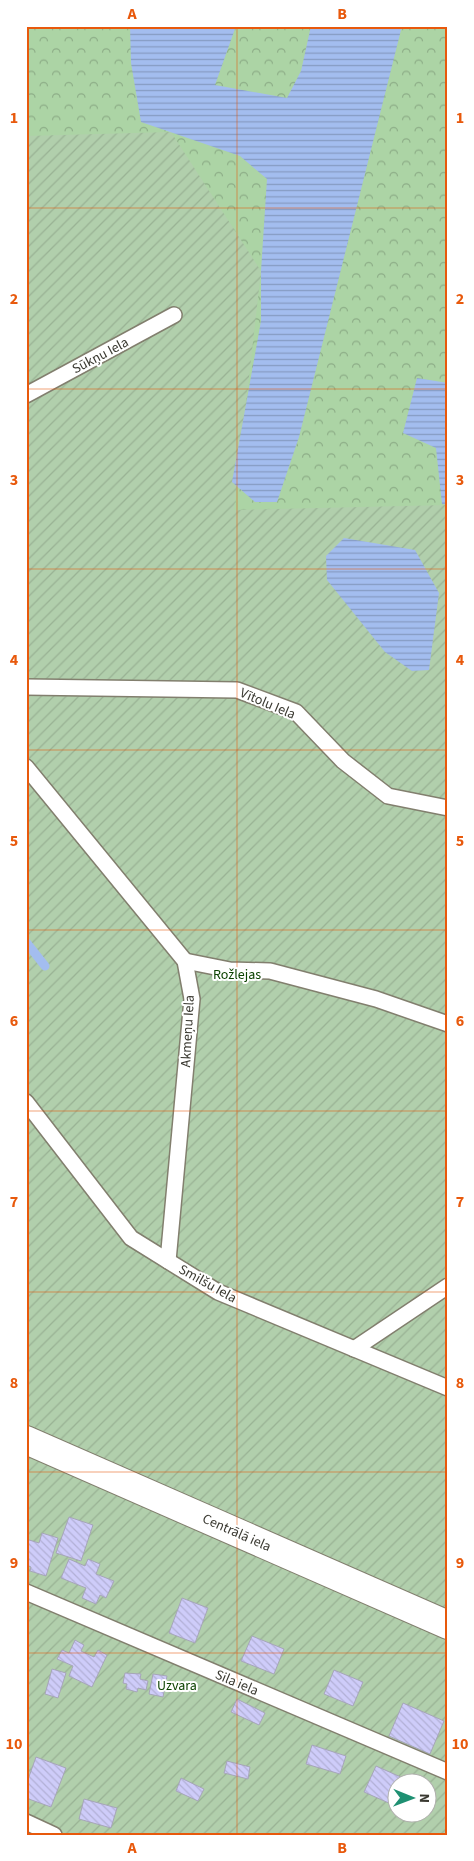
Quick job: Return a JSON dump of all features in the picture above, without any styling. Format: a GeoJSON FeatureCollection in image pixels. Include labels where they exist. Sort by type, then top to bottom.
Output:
{"type":"FeatureCollection","features":[{"type":"Feature","properties":{"kind":"street","name":"Centrālā iela"},"geometry":{"type":"LineString","coordinates":[[26,1440],[448,1625]]}},
{"type":"Feature","properties":{"kind":"lane","name":"Sūkņu Iela"},"geometry":{"type":"LineString","coordinates":[[26,395],[174,315]]}},
{"type":"Feature","properties":{"kind":"lane","name":"Vītolu Iela"},"geometry":{"type":"LineString","coordinates":[[26,687],[237,690],[296,712],[343,761],[388,796],[448,808]]}},
{"type":"Feature","properties":{"kind":"lane","name":"Akmeņu Iela"},"geometry":{"type":"LineString","coordinates":[[26,767],[184,961],[192,998],[168,1261]]}},
{"type":"Feature","properties":{"kind":"lane"},"geometry":{"type":"LineString","coordinates":[[184,961],[230,970],[270,971],[376,999],[448,1024]]}},
{"type":"Feature","properties":{"kind":"lane","name":"Smilšu Iela"},"geometry":{"type":"LineString","coordinates":[[26,1102],[131,1238],[218,1292],[448,1388]]}},
{"type":"Feature","properties":{"kind":"lane"},"geometry":{"type":"LineString","coordinates":[[354,1349],[448,1286]]}},
{"type":"Feature","properties":{"kind":"lane","name":"Sila iela"},"geometry":{"type":"LineString","coordinates":[[26,1592],[448,1772]]}},
{"type":"Feature","properties":{"kind":"lane"},"geometry":{"type":"LineString","coordinates":[[26,1822],[54,1835]]}},
{"type":"Feature","properties":{"kind":"green space"},"geometry":{"type":"Polygon","coordinates":[[[26,26],[448,26],[448,647],[26,390],[26,26]]]}},
{"type":"Feature","properties":{"kind":"green space","name":"Rožlejas"},"geometry":{"type":"Polygon","coordinates":[[[171,132],[261,271],[234,510],[448,505],[448,1835],[26,1835],[26,136],[171,132]]]}},
{"type":"Feature","properties":{"kind":"water"},"geometry":{"type":"Polygon","coordinates":[[[130,26],[236,26],[215,85],[287,98],[301,71],[311,26],[402,26],[299,437],[277,502],[255,502],[232,482],[261,321],[261,271],[267,179],[240,156],[141,122],[131,63],[130,26]]]}},
{"type":"Feature","properties":{"kind":"water"},"geometry":{"type":"Polygon","coordinates":[[[417,378],[448,383],[448,505],[442,504],[436,448],[403,433],[417,378]]]}},
{"type":"Feature","properties":{"kind":"water"},"geometry":{"type":"Polygon","coordinates":[[[344,538],[415,550],[439,593],[429,670],[412,671],[385,652],[327,580],[326,556],[344,538]]]}},
{"type":"Feature","properties":{"kind":"building"},"geometry":{"type":"Polygon","coordinates":[[[69,1517],[93,1525],[81,1561],[56,1553],[69,1517]]]}},
{"type":"Feature","properties":{"kind":"building"},"geometry":{"type":"Polygon","coordinates":[[[42,1533],[58,1538],[46,1576],[30,1571],[31,1567],[26,1565],[26,1539],[39,1543],[42,1533]]]}},
{"type":"Feature","properties":{"kind":"building"},"geometry":{"type":"Polygon","coordinates":[[[69,1559],[85,1566],[88,1559],[100,1564],[96,1574],[114,1581],[106,1598],[100,1595],[96,1604],[82,1598],[86,1588],[61,1578],[69,1559]]]}},
{"type":"Feature","properties":{"kind":"building"},"geometry":{"type":"Polygon","coordinates":[[[182,1598],[208,1608],[195,1643],[169,1633],[182,1598]]]}},
{"type":"Feature","properties":{"kind":"building"},"geometry":{"type":"Polygon","coordinates":[[[252,1636],[284,1649],[274,1674],[241,1661],[252,1636]]]}},
{"type":"Feature","properties":{"kind":"building"},"geometry":{"type":"Polygon","coordinates":[[[75,1640],[84,1645],[81,1651],[94,1657],[98,1650],[107,1655],[92,1687],[69,1676],[73,1666],[57,1659],[62,1650],[69,1653],[75,1640]]]}},
{"type":"Feature","properties":{"kind":"building"},"geometry":{"type":"Polygon","coordinates":[[[52,1669],[66,1673],[58,1698],[45,1694],[52,1669]]]}},
{"type":"Feature","properties":{"kind":"building"},"geometry":{"type":"Polygon","coordinates":[[[334,1670],[363,1682],[353,1706],[324,1694],[334,1670]]]}},
{"type":"Feature","properties":{"kind":"building"},"geometry":{"type":"Polygon","coordinates":[[[125,1673],[141,1674],[140,1679],[148,1681],[146,1690],[138,1688],[137,1692],[126,1689],[127,1684],[123,1683],[125,1673]]]}},
{"type":"Feature","properties":{"kind":"building"},"geometry":{"type":"Polygon","coordinates":[[[153,1674],[167,1676],[163,1697],[149,1694],[153,1674]]]}},
{"type":"Feature","properties":{"kind":"building"},"geometry":{"type":"Polygon","coordinates":[[[237,1699],[265,1713],[259,1725],[231,1712],[237,1699]]]}},
{"type":"Feature","properties":{"kind":"building"},"geometry":{"type":"Polygon","coordinates":[[[403,1703],[444,1721],[430,1754],[389,1736],[403,1703]]]}},
{"type":"Feature","properties":{"kind":"building"},"geometry":{"type":"Polygon","coordinates":[[[312,1745],[346,1756],[340,1774],[306,1764],[312,1745]]]}},
{"type":"Feature","properties":{"kind":"building"},"geometry":{"type":"Polygon","coordinates":[[[36,1757],[66,1768],[51,1807],[26,1798],[26,1785],[36,1757]]]}},
{"type":"Feature","properties":{"kind":"building"},"geometry":{"type":"Polygon","coordinates":[[[227,1761],[250,1767],[248,1779],[224,1773],[227,1761]]]}},
{"type":"Feature","properties":{"kind":"building"},"geometry":{"type":"Polygon","coordinates":[[[376,1766],[394,1774],[386,1774],[386,1802],[364,1792],[376,1766]]]}},
{"type":"Feature","properties":{"kind":"building"},"geometry":{"type":"Polygon","coordinates":[[[181,1778],[204,1789],[198,1801],[176,1791],[181,1778]]]}},
{"type":"Feature","properties":{"kind":"building"},"geometry":{"type":"Polygon","coordinates":[[[84,1799],[117,1808],[111,1828],[79,1819],[84,1799]]]}},
{"type":"Feature","properties":{"kind":"waterway"},"geometry":{"type":"LineString","coordinates":[[26,942],[45,966]]}},
{"type":"Feature","properties":{"kind":"park label","name":"Uzvara"},"geometry":{"type":"Point","coordinates":[177,1685]}}]}
